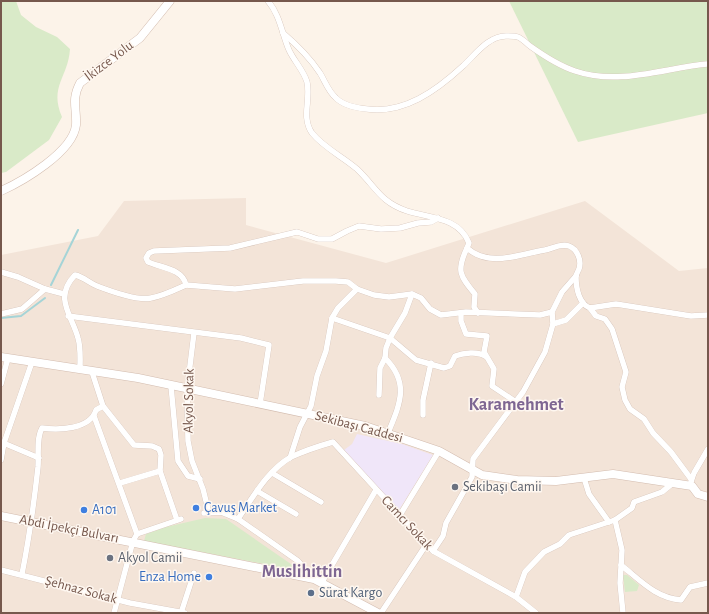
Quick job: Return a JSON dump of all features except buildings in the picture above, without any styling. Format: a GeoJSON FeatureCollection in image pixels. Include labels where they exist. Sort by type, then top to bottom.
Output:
{"type":"FeatureCollection","features":[{"type":"Feature","properties":{"kind":"street","name":"İkizce Yolu"},"geometry":{"type":"LineString","coordinates":[[1,191],[39,170],[57,154],[72,136],[76,126],[74,99],[75,92],[80,83],[140,38],[170,1]]}},
{"type":"Feature","properties":{"kind":"street"},"geometry":{"type":"LineString","coordinates":[[268,1],[275,9],[282,33],[290,52],[307,81],[308,90],[306,113],[307,123],[311,131],[321,143],[356,169],[372,184],[378,194],[389,203],[408,211],[438,218],[453,224],[466,235],[469,243],[461,260],[460,268],[466,285],[474,294],[474,307],[478,314]]}},
{"type":"Feature","properties":{"kind":"street"},"geometry":{"type":"LineString","coordinates":[[282,33],[294,42],[320,73],[325,84],[336,98],[347,105],[373,110],[399,108],[423,97],[461,68],[483,46],[494,38],[501,36],[518,37],[561,65],[576,72],[607,77],[647,74],[707,64]]}},
{"type":"Feature","properties":{"kind":"street"},"geometry":{"type":"LineString","coordinates":[[186,285],[185,278],[181,274],[148,262],[146,258],[149,253],[230,248],[297,232],[318,239],[332,239],[347,230],[359,226],[381,229],[400,228],[418,223],[432,222],[438,218]]}},
{"type":"Feature","properties":{"kind":"street"},"geometry":{"type":"LineString","coordinates":[[433,552],[443,536],[446,523],[472,477],[473,459],[516,402],[545,352],[553,324],[552,312],[562,292],[576,276],[580,267],[580,257],[575,250],[568,246],[562,245],[508,259],[473,254],[467,248]]}},
{"type":"Feature","properties":{"kind":"street"},"geometry":{"type":"LineString","coordinates":[[1,272],[18,277],[45,289],[64,294]]}},
{"type":"Feature","properties":{"kind":"street"},"geometry":{"type":"LineString","coordinates":[[80,369],[78,337],[68,316],[64,294],[70,281],[75,275],[82,277],[96,286],[140,298],[150,299],[169,293],[186,285],[235,289],[303,281],[336,281],[348,282],[357,289],[374,295],[389,297],[412,294],[421,298],[430,308],[441,315],[461,313],[540,315],[552,312]]}},
{"type":"Feature","properties":{"kind":"street"},"geometry":{"type":"LineString","coordinates":[[576,276],[578,293],[583,303],[590,308],[596,316],[605,319],[612,329],[626,372],[622,387],[625,400],[630,409],[644,419],[653,433],[671,452],[692,482],[708,449]]}},
{"type":"Feature","properties":{"kind":"street"},"geometry":{"type":"LineString","coordinates":[[1,314],[22,309],[45,289]]}},
{"type":"Feature","properties":{"kind":"street"},"geometry":{"type":"LineString","coordinates":[[314,579],[298,561],[238,519],[257,490],[272,473],[290,458],[300,427],[311,406],[317,376],[326,351],[332,318],[338,308],[357,289]]}},
{"type":"Feature","properties":{"kind":"street"},"geometry":{"type":"LineString","coordinates":[[379,396],[380,368],[385,358],[390,338],[405,313],[412,294]]}},
{"type":"Feature","properties":{"kind":"street"},"geometry":{"type":"LineString","coordinates":[[553,324],[566,320],[583,303]]}},
{"type":"Feature","properties":{"kind":"street"},"geometry":{"type":"LineString","coordinates":[[590,308],[616,304],[691,316],[708,315]]}},
{"type":"Feature","properties":{"kind":"street"},"geometry":{"type":"LineString","coordinates":[[461,313],[461,321],[466,334],[487,336],[484,348],[485,356],[494,369],[492,386],[516,402]]}},
{"type":"Feature","properties":{"kind":"street"},"geometry":{"type":"LineString","coordinates":[[68,316],[110,320],[194,333],[241,338],[269,345],[260,404]]}},
{"type":"Feature","properties":{"kind":"street"},"geometry":{"type":"LineString","coordinates":[[332,318],[390,338],[416,360],[431,363],[444,368],[450,366],[455,356],[462,354],[482,354],[485,356]]}},
{"type":"Feature","properties":{"kind":"street","name":"Akyol Sokak"},"geometry":{"type":"LineString","coordinates":[[194,333],[187,390],[188,441],[192,461],[200,479],[206,513],[221,512],[238,519]]}},
{"type":"Feature","properties":{"kind":"street"},"geometry":{"type":"LineString","coordinates":[[1,384],[5,357]]}},
{"type":"Feature","properties":{"kind":"street","name":"Sekibaşı Caddesi"},"geometry":{"type":"LineString","coordinates":[[5,357],[92,372],[138,378],[187,390],[365,426],[439,451],[482,475],[517,480],[556,481],[613,474],[673,483],[692,482],[698,494],[708,497]]}},
{"type":"Feature","properties":{"kind":"street"},"geometry":{"type":"LineString","coordinates":[[385,358],[393,366],[402,388],[396,414],[388,433]]}},
{"type":"Feature","properties":{"kind":"street"},"geometry":{"type":"LineString","coordinates":[[1,460],[3,443],[32,362]]}},
{"type":"Feature","properties":{"kind":"street"},"geometry":{"type":"LineString","coordinates":[[423,415],[423,400],[431,363]]}},
{"type":"Feature","properties":{"kind":"street"},"geometry":{"type":"LineString","coordinates":[[92,372],[103,406],[134,445],[152,446],[159,449],[161,455],[160,471],[179,519],[135,538]]}},
{"type":"Feature","properties":{"kind":"street"},"geometry":{"type":"LineString","coordinates":[[171,386],[178,461],[188,476],[200,479]]}},
{"type":"Feature","properties":{"kind":"street"},"geometry":{"type":"LineString","coordinates":[[103,406],[96,410],[94,416],[120,484],[135,538],[114,613]]}},
{"type":"Feature","properties":{"kind":"street"},"geometry":{"type":"LineString","coordinates":[[22,574],[31,522],[39,458],[39,433],[42,428],[72,429],[94,416]]}},
{"type":"Feature","properties":{"kind":"street","name":"Camcı Sokak"},"geometry":{"type":"LineString","coordinates":[[290,458],[332,442],[433,552],[516,597],[536,613]]}},
{"type":"Feature","properties":{"kind":"street"},"geometry":{"type":"LineString","coordinates":[[3,443],[39,458]]}},
{"type":"Feature","properties":{"kind":"street"},"geometry":{"type":"LineString","coordinates":[[400,515],[439,451]]}},
{"type":"Feature","properties":{"kind":"street"},"geometry":{"type":"LineString","coordinates":[[120,484],[160,471]]}},
{"type":"Feature","properties":{"kind":"street"},"geometry":{"type":"LineString","coordinates":[[272,473],[321,502]]}},
{"type":"Feature","properties":{"kind":"street"},"geometry":{"type":"LineString","coordinates":[[584,478],[589,494],[609,522]]}},
{"type":"Feature","properties":{"kind":"street"},"geometry":{"type":"LineString","coordinates":[[516,597],[525,572],[544,552],[560,544],[569,535],[615,520],[632,508],[634,502],[662,492],[673,483]]}},
{"type":"Feature","properties":{"kind":"street"},"geometry":{"type":"LineString","coordinates":[[257,490],[296,514]]}},
{"type":"Feature","properties":{"kind":"street"},"geometry":{"type":"LineString","coordinates":[[322,582],[376,490]]}},
{"type":"Feature","properties":{"kind":"street","name":"Abdi İpekçi Bulvarı"},"geometry":{"type":"LineString","coordinates":[[1,516],[135,538],[314,579],[322,582],[365,610],[378,613]]}},
{"type":"Feature","properties":{"kind":"street"},"geometry":{"type":"LineString","coordinates":[[615,520],[622,550],[620,583],[623,613]]}},
{"type":"Feature","properties":{"kind":"street"},"geometry":{"type":"LineString","coordinates":[[381,613],[426,545]]}},
{"type":"Feature","properties":{"kind":"street"},"geometry":{"type":"LineString","coordinates":[[621,566],[651,591],[671,599],[682,600],[690,587],[708,582]]}},
{"type":"Feature","properties":{"kind":"street","name":"Şehnaz Sokak"},"geometry":{"type":"LineString","coordinates":[[1,570],[182,613]]}},
{"type":"Feature","properties":{"kind":"street"},"geometry":{"type":"LineString","coordinates":[[182,613],[194,573]]}},
{"type":"Feature","properties":{"kind":"shaded area"},"geometry":{"type":"Polygon","coordinates":[[[246,198],[246,225],[386,263],[585,201],[679,271],[708,268],[708,613],[1,613],[1,255],[98,236],[124,201],[246,198]]]}},
{"type":"Feature","properties":{"kind":"shaded area"},"geometry":{"type":"Polygon","coordinates":[[[357,434],[402,444],[433,455],[399,510],[344,450],[352,444],[357,434]]]}},
{"type":"Feature","properties":{"kind":"green space"},"geometry":{"type":"Polygon","coordinates":[[[1,1],[16,1],[21,15],[36,27],[57,37],[70,49],[69,59],[60,82],[57,97],[62,117],[49,140],[6,172],[1,173],[1,1]]]}},
{"type":"Feature","properties":{"kind":"green space"},"geometry":{"type":"Polygon","coordinates":[[[509,1],[708,1],[708,113],[578,142],[509,1]]]}},
{"type":"Feature","properties":{"kind":"green space"},"geometry":{"type":"Polygon","coordinates":[[[205,518],[226,519],[301,571],[144,541],[146,534],[166,527],[205,518]]]}},
{"type":"Feature","properties":{"kind":"green space"},"geometry":{"type":"Polygon","coordinates":[[[623,575],[627,575],[639,585],[637,591],[625,592],[623,575]]]}},
{"type":"Feature","properties":{"kind":"waterway"},"geometry":{"type":"LineString","coordinates":[[51,285],[78,230]]}},
{"type":"Feature","properties":{"kind":"waterway"},"geometry":{"type":"LineString","coordinates":[[1,318],[21,316],[45,298]]}},
{"type":"Feature","properties":{"kind":"place","name":"Sekibaşı Camii"},"geometry":{"type":"Point","coordinates":[455,487]}},
{"type":"Feature","properties":{"kind":"place","name":"Çavuş Market"},"geometry":{"type":"Point","coordinates":[196,508]}},
{"type":"Feature","properties":{"kind":"place","name":"A101"},"geometry":{"type":"Point","coordinates":[84,510]}},
{"type":"Feature","properties":{"kind":"place","name":"Akyol Camii"},"geometry":{"type":"Point","coordinates":[110,558]}},
{"type":"Feature","properties":{"kind":"place","name":"Enza Home"},"geometry":{"type":"Point","coordinates":[209,577]}},
{"type":"Feature","properties":{"kind":"place","name":"Sürat Kargo"},"geometry":{"type":"Point","coordinates":[311,593]}},
{"type":"Feature","properties":{"kind":"district","name":"Karamehmet"},"geometry":{"type":"Point","coordinates":[516,405]}},
{"type":"Feature","properties":{"kind":"district","name":"Muslihittin"},"geometry":{"type":"Point","coordinates":[302,572]}}]}
